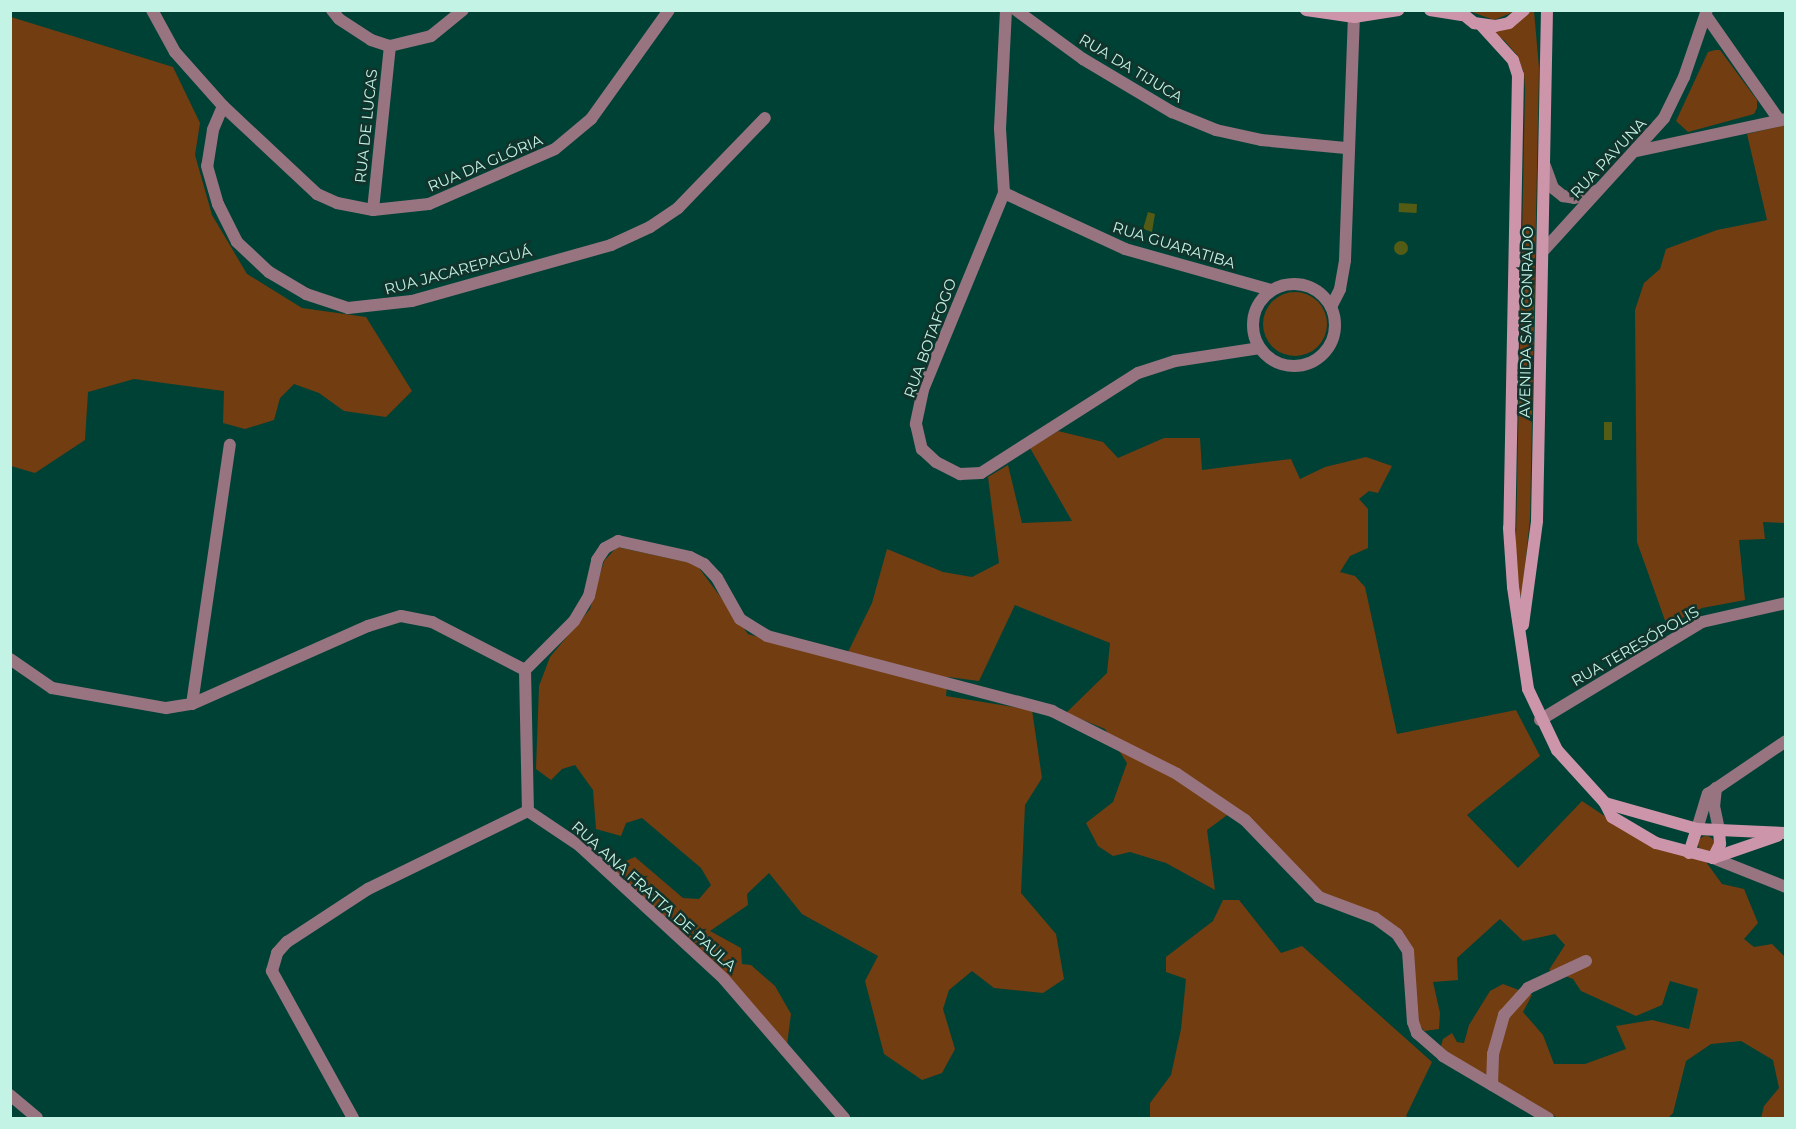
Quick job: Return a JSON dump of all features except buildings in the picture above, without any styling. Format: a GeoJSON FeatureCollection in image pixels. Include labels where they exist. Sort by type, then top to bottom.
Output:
{"type":"FeatureCollection","features":[{"type":"Feature","properties":{"kind":"street","name":"RUA DA GLÓRIA"},"geometry":{"type":"LineString","coordinates":[[152,10],[175,52],[223,106],[317,194],[337,203],[373,210],[429,204],[555,149],[591,119],[669,10]]}},
{"type":"Feature","properties":{"kind":"street"},"geometry":{"type":"LineString","coordinates":[[332,10],[339,20],[371,40],[390,46],[431,36],[463,10]]}},
{"type":"Feature","properties":{"kind":"street","name":"RUA BOTAFOGO"},"geometry":{"type":"LineString","coordinates":[[1006,10],[1000,129],[1004,193],[923,390],[916,424],[922,449],[936,462],[960,474],[981,473],[1138,374],[1175,361],[1260,348]]}},
{"type":"Feature","properties":{"kind":"street","name":"RUA DA TIJUCA"},"geometry":{"type":"LineString","coordinates":[[1016,10],[1083,59],[1172,112],[1216,130],[1261,140],[1346,148]]}},
{"type":"Feature","properties":{"kind":"street"},"geometry":{"type":"LineString","coordinates":[[1306,10],[1354,17],[1398,10]]}},
{"type":"Feature","properties":{"kind":"street"},"geometry":{"type":"LineString","coordinates":[[1430,10],[1460,13]]}},
{"type":"Feature","properties":{"kind":"street"},"geometry":{"type":"LineString","coordinates":[[1481,25],[1509,22],[1524,10]]}},
{"type":"Feature","properties":{"kind":"street","name":"AVENIDA SAN CONRADO"},"geometry":{"type":"LineString","coordinates":[[1522,632],[1537,521],[1547,10]]}},
{"type":"Feature","properties":{"kind":"street","name":"AVENIDA SAN CONRADO"},"geometry":{"type":"LineString","coordinates":[[1460,13],[1481,25],[1513,60],[1518,75],[1509,528],[1513,587],[1522,632],[1524,673],[1540,720],[1557,750],[1605,803],[1612,817],[1629,830],[1689,853],[1713,858]]}},
{"type":"Feature","properties":{"kind":"street"},"geometry":{"type":"LineString","coordinates":[[1637,151],[1782,119],[1707,14]]}},
{"type":"Feature","properties":{"kind":"street","name":"RUA PAVUNA"},"geometry":{"type":"LineString","coordinates":[[1544,250],[1637,151],[1664,118],[1707,14]]}},
{"type":"Feature","properties":{"kind":"street"},"geometry":{"type":"LineString","coordinates":[[1331,307],[1340,289],[1344,260],[1346,148],[1354,17]]}},
{"type":"Feature","properties":{"kind":"street","name":"RUA DE LUCAS"},"geometry":{"type":"LineString","coordinates":[[373,210],[390,46]]}},
{"type":"Feature","properties":{"kind":"street","name":"RUA JACAREPAGUÁ"},"geometry":{"type":"LineString","coordinates":[[223,106],[213,130],[207,166],[218,204],[237,242],[269,272],[296,289],[348,308],[412,301],[621,241],[678,208],[765,118]]}},
{"type":"Feature","properties":{"kind":"street"},"geometry":{"type":"LineString","coordinates":[[1545,166],[1553,188],[1563,196],[1574,198],[1599,189]]}},
{"type":"Feature","properties":{"kind":"street","name":"RUA GUARATIBA"},"geometry":{"type":"LineString","coordinates":[[1004,193],[1125,249],[1271,290]]}},
{"type":"Feature","properties":{"kind":"street"},"geometry":{"type":"LineString","coordinates":[[1284,285],[1305,286],[1323,296],[1331,307],[1334,334],[1320,357],[1295,366],[1282,364],[1260,348],[1252,322],[1258,304],[1271,290],[1284,285]]}},
{"type":"Feature","properties":{"kind":"street"},"geometry":{"type":"LineString","coordinates":[[192,704],[230,445]]}},
{"type":"Feature","properties":{"kind":"street"},"geometry":{"type":"LineString","coordinates":[[353,1119],[272,971],[277,953],[287,942],[369,889],[528,811],[525,670],[574,621],[589,596],[597,560],[605,548],[618,541],[690,557],[704,564],[717,578],[740,619],[767,636],[1052,711],[1177,774],[1245,820],[1319,897],[1376,918],[1397,933],[1408,951],[1413,1022],[1418,1033],[1443,1056],[1548,1119]]}},
{"type":"Feature","properties":{"kind":"street","name":"RUA TERESÓPOLIS"},"geometry":{"type":"LineString","coordinates":[[1540,720],[1701,622],[1720,615],[1785,603]]}},
{"type":"Feature","properties":{"kind":"street"},"geometry":{"type":"LineString","coordinates":[[10,659],[52,688],[166,708],[192,704],[368,626],[401,616],[432,622],[525,670]]}},
{"type":"Feature","properties":{"kind":"street"},"geometry":{"type":"LineString","coordinates":[[1689,853],[1708,794],[1785,741]]}},
{"type":"Feature","properties":{"kind":"street"},"geometry":{"type":"LineString","coordinates":[[1713,858],[1720,844],[1714,806],[1716,787]]}},
{"type":"Feature","properties":{"kind":"street"},"geometry":{"type":"LineString","coordinates":[[1605,803],[1697,829],[1785,833]]}},
{"type":"Feature","properties":{"kind":"street","name":"RUA ANA FRATTA DE PAULA"},"geometry":{"type":"LineString","coordinates":[[528,811],[580,846],[724,979],[844,1119]]}},
{"type":"Feature","properties":{"kind":"street"},"geometry":{"type":"LineString","coordinates":[[1713,858],[1785,833]]}},
{"type":"Feature","properties":{"kind":"street"},"geometry":{"type":"LineString","coordinates":[[1713,858],[1785,886]]}},
{"type":"Feature","properties":{"kind":"street"},"geometry":{"type":"LineString","coordinates":[[1492,1085],[1492,1054],[1504,1015],[1528,988],[1586,961]]}},
{"type":"Feature","properties":{"kind":"street"},"geometry":{"type":"LineString","coordinates":[[10,1095],[37,1119]]}},
{"type":"Feature","properties":{"kind":"shaded area"},"geometry":{"type":"Polygon","coordinates":[[[1469,11],[1516,11],[1494,20],[1469,11]]]}},
{"type":"Feature","properties":{"kind":"shaded area"},"geometry":{"type":"Polygon","coordinates":[[[1528,11],[1534,11],[1539,68],[1530,518],[1522,597],[1515,587],[1524,73],[1517,55],[1504,40],[1489,31],[1528,11]]]}},
{"type":"Feature","properties":{"kind":"shaded area"},"geometry":{"type":"Polygon","coordinates":[[[11,17],[173,67],[200,123],[195,155],[212,215],[247,274],[302,308],[366,317],[412,391],[386,417],[344,411],[319,393],[294,384],[280,398],[274,420],[245,429],[223,423],[224,391],[134,379],[88,392],[85,440],[35,473],[11,466],[11,17]]]}},
{"type":"Feature","properties":{"kind":"shaded area"},"geometry":{"type":"Polygon","coordinates":[[[1720,50],[1757,100],[1757,108],[1754,114],[1688,132],[1676,121],[1708,52],[1720,50]]]}},
{"type":"Feature","properties":{"kind":"shaded area"},"geometry":{"type":"Polygon","coordinates":[[[1785,125],[1785,523],[1763,522],[1765,539],[1739,540],[1745,600],[1702,608],[1667,626],[1637,542],[1635,310],[1644,283],[1660,269],[1666,249],[1717,230],[1767,220],[1747,134],[1785,125]]]}},
{"type":"Feature","properties":{"kind":"shaded area"},"geometry":{"type":"Polygon","coordinates":[[[1399,203],[1417,204],[1417,213],[1399,212],[1399,203]]]}},
{"type":"Feature","properties":{"kind":"shaded area"},"geometry":{"type":"Polygon","coordinates":[[[1148,212],[1155,214],[1152,232],[1143,229],[1148,212]]]}},
{"type":"Feature","properties":{"kind":"shaded area"},"geometry":{"type":"Polygon","coordinates":[[[1401,241],[1406,243],[1408,248],[1406,253],[1401,255],[1396,253],[1394,248],[1396,243],[1401,241]]]}},
{"type":"Feature","properties":{"kind":"shaded area"},"geometry":{"type":"Polygon","coordinates":[[[1295,292],[1307,294],[1318,301],[1325,312],[1327,324],[1325,336],[1318,347],[1307,354],[1295,356],[1283,354],[1272,347],[1265,336],[1263,324],[1265,312],[1272,301],[1283,294],[1295,292]]]}},
{"type":"Feature","properties":{"kind":"shaded area"},"geometry":{"type":"Polygon","coordinates":[[[1604,422],[1612,422],[1612,440],[1604,440],[1604,422]]]}},
{"type":"Feature","properties":{"kind":"shaded area"},"geometry":{"type":"Polygon","coordinates":[[[1058,431],[1103,442],[1118,458],[1164,438],[1200,438],[1202,470],[1291,459],[1300,479],[1325,467],[1366,457],[1392,466],[1378,493],[1369,491],[1359,499],[1368,509],[1368,548],[1350,556],[1340,572],[1355,576],[1365,587],[1397,734],[1516,710],[1540,756],[1467,815],[1518,868],[1582,801],[1627,831],[1701,855],[1722,884],[1744,889],[1758,923],[1744,939],[1754,947],[1772,944],[1785,957],[1785,1118],[1761,1118],[1764,1106],[1779,1088],[1773,1060],[1741,1041],[1711,1044],[1686,1061],[1673,1113],[1668,1118],[1558,1118],[1458,1061],[1441,1046],[1443,1039],[1452,1033],[1457,1042],[1464,1043],[1469,1025],[1490,991],[1503,984],[1532,995],[1523,1012],[1543,1035],[1554,1064],[1585,1064],[1626,1049],[1616,1026],[1652,1020],[1689,1029],[1698,989],[1670,981],[1662,1005],[1636,1016],[1581,991],[1573,979],[1549,970],[1565,945],[1555,934],[1523,941],[1500,919],[1457,958],[1458,980],[1433,982],[1440,1013],[1439,1029],[1424,1031],[1417,1021],[1413,948],[1389,921],[1318,892],[1230,813],[1207,830],[1215,890],[1166,863],[1130,852],[1113,856],[1098,846],[1086,823],[1113,802],[1127,763],[1105,729],[1066,713],[1107,673],[1110,643],[1015,605],[979,681],[948,677],[946,696],[1032,710],[1042,778],[1025,805],[1021,893],[1056,934],[1064,979],[1043,993],[994,988],[972,971],[949,990],[943,1009],[955,1049],[942,1073],[922,1080],[884,1054],[865,981],[878,956],[802,914],[769,873],[747,894],[748,905],[710,931],[741,948],[742,964],[751,965],[775,986],[791,1014],[787,1045],[614,873],[623,862],[635,857],[683,898],[699,899],[711,885],[701,868],[642,818],[626,823],[621,836],[596,829],[593,790],[575,765],[562,769],[551,780],[536,769],[539,686],[550,657],[590,609],[604,561],[617,547],[696,564],[748,634],[840,661],[848,652],[872,603],[887,549],[943,572],[972,577],[999,563],[988,477],[1008,465],[1022,523],[1072,521],[1030,448],[1058,431]]]}},
{"type":"Feature","properties":{"kind":"shaded area"},"geometry":{"type":"Polygon","coordinates":[[[1706,836],[1712,838],[1714,844],[1712,850],[1706,852],[1700,850],[1698,844],[1700,838],[1706,836]]]}},
{"type":"Feature","properties":{"kind":"shaded area"},"geometry":{"type":"Polygon","coordinates":[[[1223,900],[1239,900],[1281,953],[1302,946],[1432,1062],[1406,1116],[1409,1118],[1150,1118],[1150,1103],[1171,1075],[1181,1029],[1186,979],[1166,972],[1166,957],[1213,921],[1223,900]]]}}]}
